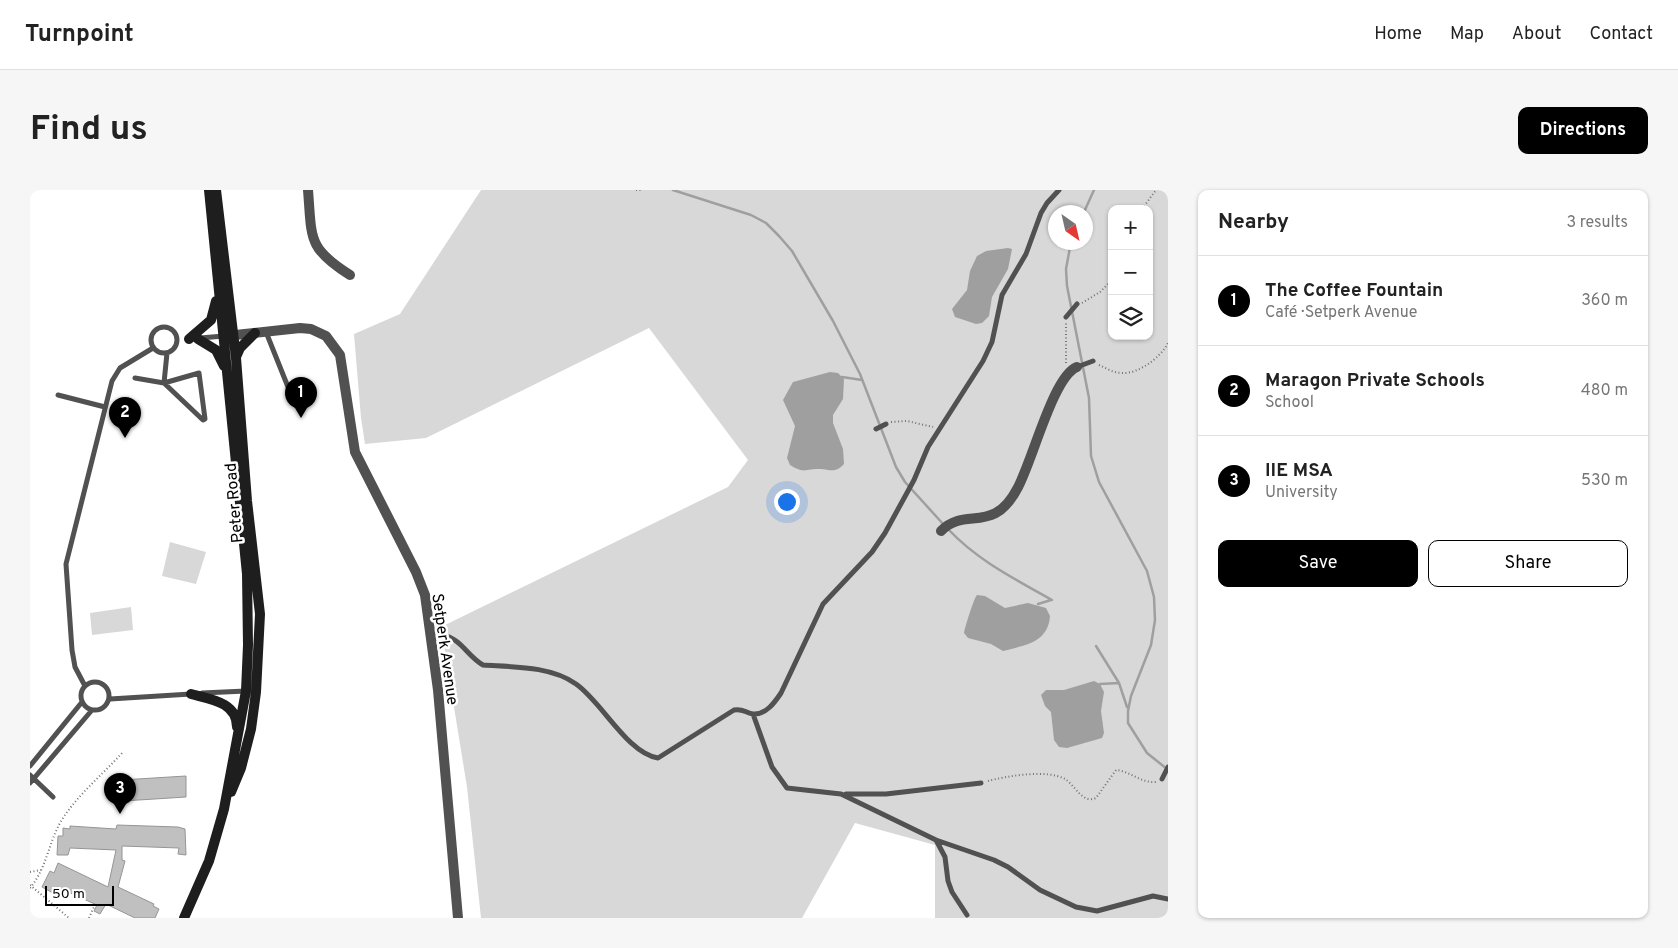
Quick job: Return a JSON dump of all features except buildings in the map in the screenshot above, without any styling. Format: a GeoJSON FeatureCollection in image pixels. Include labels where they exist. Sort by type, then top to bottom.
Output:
{"type":"FeatureCollection","features":[{"type":"Feature","properties":{"kind":"main road","name":"Peter Road"},"geometry":{"type":"LineString","coordinates":[[184,918],[209,861],[224,809],[247,749],[260,614],[247,501],[236,358],[228,336],[218,286],[209,190]]}},
{"type":"Feature","properties":{"kind":"main road","name":"Peter Road"},"geometry":{"type":"LineString","coordinates":[[216,190],[228,336],[226,372],[247,574],[251,692],[237,743],[224,809]]}},
{"type":"Feature","properties":{"kind":"main road"},"geometry":{"type":"LineString","coordinates":[[218,286],[215,310],[211,320],[194,339],[216,350],[226,372]]}},
{"type":"Feature","properties":{"kind":"main road"},"geometry":{"type":"LineString","coordinates":[[236,358],[240,348],[255,333]]}},
{"type":"Feature","properties":{"kind":"main road"},"geometry":{"type":"LineString","coordinates":[[191,694],[227,706],[237,720],[237,743]]}},
{"type":"Feature","properties":{"kind":"street"},"geometry":{"type":"LineString","coordinates":[[308,190],[311,227],[316,246],[324,258],[350,275]]}},
{"type":"Feature","properties":{"kind":"street","name":"Setperk Avenue"},"geometry":{"type":"LineString","coordinates":[[266,332],[311,329],[320,332],[333,342],[343,365],[351,433],[359,462],[416,572],[425,596],[438,690],[458,918]]}},
{"type":"Feature","properties":{"kind":"street"},"geometry":{"type":"LineString","coordinates":[[228,336],[266,332]]}},
{"type":"Feature","properties":{"kind":"street"},"geometry":{"type":"LineString","coordinates":[[941,531],[950,522],[984,519],[998,512],[1009,503],[1018,488],[1035,449],[1059,384],[1070,370],[1077,367]]}},
{"type":"Feature","properties":{"kind":"lane"},"geometry":{"type":"LineString","coordinates":[[442,636],[452,637],[475,660],[483,665],[548,672],[572,681],[592,698],[640,750],[650,757],[658,758],[734,710],[741,708],[753,714],[765,711],[775,703],[823,604],[872,552],[913,482],[928,447],[983,361],[992,342],[1002,295],[1026,254],[1044,208],[1060,190]]}},
{"type":"Feature","properties":{"kind":"lane"},"geometry":{"type":"LineString","coordinates":[[1066,316],[1076,305]]}},
{"type":"Feature","properties":{"kind":"lane"},"geometry":{"type":"LineString","coordinates":[[160,328],[172,330],[178,341],[174,349],[167,353],[158,352],[153,348],[151,338],[160,328]]}},
{"type":"Feature","properties":{"kind":"lane"},"geometry":{"type":"LineString","coordinates":[[266,332],[288,387]]}},
{"type":"Feature","properties":{"kind":"lane"},"geometry":{"type":"LineString","coordinates":[[178,341],[228,336]]}},
{"type":"Feature","properties":{"kind":"lane"},"geometry":{"type":"LineString","coordinates":[[85,686],[75,667],[72,650],[66,564],[112,380],[120,368],[153,348]]}},
{"type":"Feature","properties":{"kind":"lane"},"geometry":{"type":"LineString","coordinates":[[135,378],[164,383],[199,373],[204,420],[183,403],[164,383],[167,353]]}},
{"type":"Feature","properties":{"kind":"lane"},"geometry":{"type":"LineString","coordinates":[[1077,367],[1091,362]]}},
{"type":"Feature","properties":{"kind":"lane"},"geometry":{"type":"LineString","coordinates":[[58,395],[105,407]]}},
{"type":"Feature","properties":{"kind":"lane"},"geometry":{"type":"LineString","coordinates":[[876,429],[888,423]]}},
{"type":"Feature","properties":{"kind":"lane"},"geometry":{"type":"LineString","coordinates":[[110,699],[108,690],[102,683],[93,682],[85,686],[81,693],[82,702],[92,710],[102,709],[110,699],[251,692]]}},
{"type":"Feature","properties":{"kind":"lane"},"geometry":{"type":"LineString","coordinates":[[30,766],[82,702]]}},
{"type":"Feature","properties":{"kind":"lane"},"geometry":{"type":"LineString","coordinates":[[33,781],[92,710]]}},
{"type":"Feature","properties":{"kind":"lane"},"geometry":{"type":"LineString","coordinates":[[753,714],[772,767],[787,788],[841,794],[886,794],[981,783]]}},
{"type":"Feature","properties":{"kind":"lane"},"geometry":{"type":"LineString","coordinates":[[1163,777],[1168,767]]}},
{"type":"Feature","properties":{"kind":"lane"},"geometry":{"type":"LineString","coordinates":[[30,775],[33,781],[54,796]]}},
{"type":"Feature","properties":{"kind":"lane"},"geometry":{"type":"LineString","coordinates":[[841,794],[936,840],[994,860],[1040,890],[1076,906],[1096,911],[1153,896],[1168,900]]}},
{"type":"Feature","properties":{"kind":"lane"},"geometry":{"type":"LineString","coordinates":[[936,840],[944,857],[952,892],[967,915]]}},
{"type":"Feature","properties":{"kind":"lane"},"geometry":{"type":"LineString","coordinates":[[1096,911],[1097,918]]}},
{"type":"Feature","properties":{"kind":"path"},"geometry":{"type":"LineString","coordinates":[[636,190],[644,190]]}},
{"type":"Feature","properties":{"kind":"path"},"geometry":{"type":"LineString","coordinates":[[1145,205],[1156,190]]}},
{"type":"Feature","properties":{"kind":"path"},"geometry":{"type":"LineString","coordinates":[[1076,305],[1100,292],[1108,284]]}},
{"type":"Feature","properties":{"kind":"path"},"geometry":{"type":"LineString","coordinates":[[1065,366],[1067,359],[1066,316]]}},
{"type":"Feature","properties":{"kind":"path"},"geometry":{"type":"LineString","coordinates":[[1091,362],[1111,371],[1131,372],[1164,352],[1168,343]]}},
{"type":"Feature","properties":{"kind":"path"},"geometry":{"type":"LineString","coordinates":[[888,423],[907,420],[940,428]]}},
{"type":"Feature","properties":{"kind":"path"},"geometry":{"type":"LineString","coordinates":[[69,918],[31,886],[41,870],[55,832],[64,815],[123,752]]}},
{"type":"Feature","properties":{"kind":"path"},"geometry":{"type":"LineString","coordinates":[[981,783],[1023,775],[1052,776],[1064,778],[1085,798],[1092,800],[1096,798],[1116,770],[1123,770],[1148,782],[1163,777]]}},
{"type":"Feature","properties":{"kind":"path"},"geometry":{"type":"LineString","coordinates":[[30,872],[41,870]]}},
{"type":"Feature","properties":{"kind":"path"},"geometry":{"type":"LineString","coordinates":[[89,918],[94,907]]}},
{"type":"Feature","properties":{"kind":"shaded area"},"geometry":{"type":"Polygon","coordinates":[[[481,190],[1168,190],[1168,918],[935,918],[935,845],[855,823],[802,918],[481,918],[467,787],[441,627],[728,487],[748,460],[649,328],[426,438],[365,444],[354,334],[400,314],[481,190]]]}},
{"type":"Feature","properties":{"kind":"shaded area"},"geometry":{"type":"Polygon","coordinates":[[[1012,249],[1008,269],[992,297],[989,316],[982,323],[976,324],[955,317],[952,309],[967,290],[970,271],[977,256],[986,251],[1012,249]]]}},
{"type":"Feature","properties":{"kind":"shaded area"},"geometry":{"type":"Polygon","coordinates":[[[830,372],[838,373],[844,379],[843,399],[833,415],[833,423],[843,449],[844,464],[834,470],[799,469],[790,465],[787,458],[795,426],[783,400],[793,382],[830,372]]]}},
{"type":"Feature","properties":{"kind":"shaded area"},"geometry":{"type":"Polygon","coordinates":[[[170,542],[206,552],[196,584],[162,576],[170,542]]]}},
{"type":"Feature","properties":{"kind":"shaded area"},"geometry":{"type":"Polygon","coordinates":[[[977,595],[985,596],[1005,608],[1028,603],[1046,608],[1050,616],[1045,632],[1034,641],[1003,651],[991,644],[968,638],[964,633],[977,595]]]}},
{"type":"Feature","properties":{"kind":"shaded area"},"geometry":{"type":"Polygon","coordinates":[[[131,607],[133,630],[92,635],[90,613],[131,607]]]}},
{"type":"Feature","properties":{"kind":"shaded area"},"geometry":{"type":"Polygon","coordinates":[[[1094,681],[1100,684],[1104,692],[1101,711],[1104,733],[1102,738],[1067,748],[1059,747],[1054,740],[1051,712],[1045,706],[1041,695],[1046,690],[1064,690],[1094,681]]]}},
{"type":"Feature","properties":{"kind":"waterway"},"geometry":{"type":"LineString","coordinates":[[673,190],[751,215],[766,223],[792,251],[833,321],[860,374],[896,467],[905,482],[944,525]]}},
{"type":"Feature","properties":{"kind":"waterway"},"geometry":{"type":"LineString","coordinates":[[1087,205],[1094,190]]}},
{"type":"Feature","properties":{"kind":"waterway"},"geometry":{"type":"LineString","coordinates":[[1070,250],[1066,269],[1067,286],[1089,398],[1091,456],[1099,482],[1147,571],[1154,597],[1155,620],[1151,645],[1131,696],[1128,723],[1147,753],[1167,769]]}},
{"type":"Feature","properties":{"kind":"waterway"},"geometry":{"type":"LineString","coordinates":[[842,377],[862,380]]}},
{"type":"Feature","properties":{"kind":"waterway"},"geometry":{"type":"LineString","coordinates":[[948,529],[984,560],[1052,600]]}},
{"type":"Feature","properties":{"kind":"waterway"},"geometry":{"type":"LineString","coordinates":[[1038,604],[1051,600]]}},
{"type":"Feature","properties":{"kind":"waterway"},"geometry":{"type":"LineString","coordinates":[[1096,646],[1119,683],[1127,707]]}},
{"type":"Feature","properties":{"kind":"waterway"},"geometry":{"type":"LineString","coordinates":[[1100,684],[1119,683]]}},
{"type":"Feature","properties":{"kind":"place","name":"The Coffee Fountain"},"geometry":{"type":"Point","coordinates":[301,418]}},
{"type":"Feature","properties":{"kind":"place","name":"Maragon Private Schools"},"geometry":{"type":"Point","coordinates":[125,438]}},
{"type":"Feature","properties":{"kind":"place","name":"IIE MSA"},"geometry":{"type":"Point","coordinates":[120,814]}}]}
